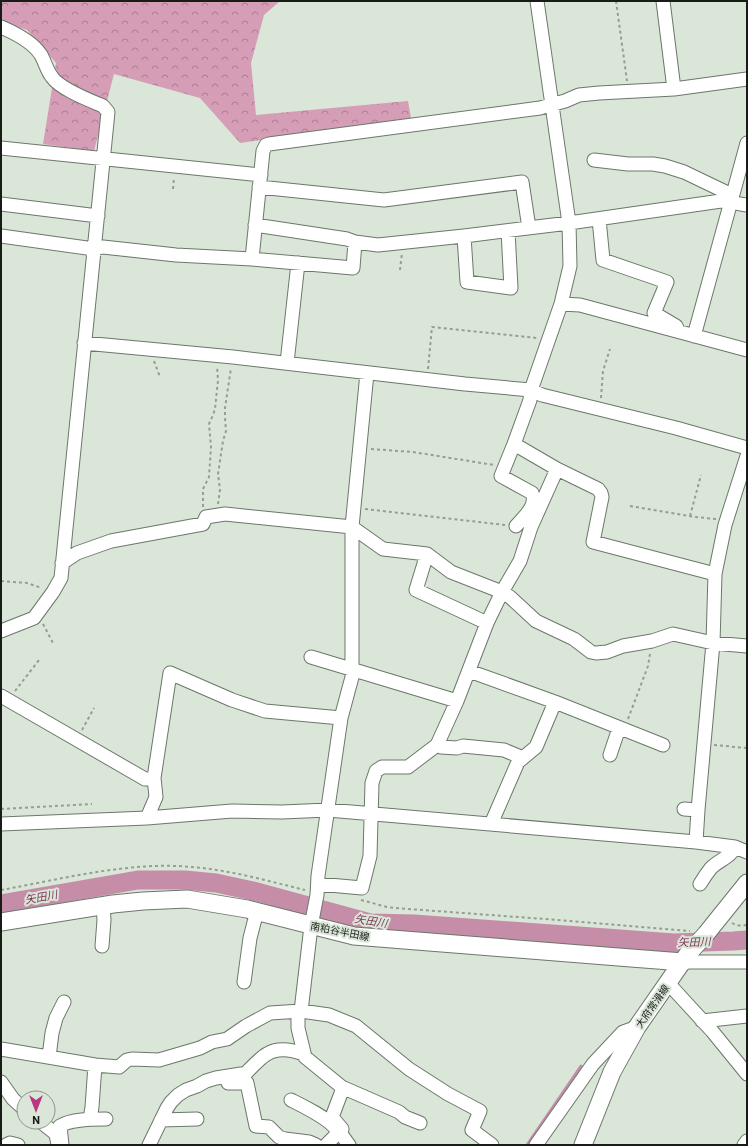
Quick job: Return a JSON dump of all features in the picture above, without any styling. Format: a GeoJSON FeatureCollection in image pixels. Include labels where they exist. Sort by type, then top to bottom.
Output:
{"type":"FeatureCollection","features":[{"type":"Feature","properties":{"kind":"main road","name":"大府常滑線"},"geometry":{"type":"LineString","coordinates":[[583,1145],[612,1072],[637,1027],[685,958],[747,883]]}},
{"type":"Feature","properties":{"kind":"main road","name":"南粕谷半田線"},"geometry":{"type":"LineString","coordinates":[[1,922],[103,905],[187,899],[257,911],[354,936],[389,940],[685,958]]}},
{"type":"Feature","properties":{"kind":"street"},"geometry":{"type":"LineString","coordinates":[[516,526],[528,513],[534,497],[532,493],[501,476],[530,400],[531,390],[561,304],[570,266],[568,223],[536,1]]}},
{"type":"Feature","properties":{"kind":"street"},"geometry":{"type":"LineString","coordinates":[[663,1],[674,89]]}},
{"type":"Feature","properties":{"kind":"street"},"geometry":{"type":"LineString","coordinates":[[1,27],[33,46],[40,54],[52,78],[59,84],[102,106],[108,112],[61,578],[53,592],[34,618],[1,631]]}},
{"type":"Feature","properties":{"kind":"street"},"geometry":{"type":"LineString","coordinates":[[252,259],[263,150],[266,145],[540,108],[565,101],[579,95],[674,89],[747,79]]}},
{"type":"Feature","properties":{"kind":"street"},"geometry":{"type":"LineString","coordinates":[[694,336],[747,143]]}},
{"type":"Feature","properties":{"kind":"street"},"geometry":{"type":"LineString","coordinates":[[1,148],[104,159],[384,200],[522,182],[529,228]]}},
{"type":"Feature","properties":{"kind":"street"},"geometry":{"type":"LineString","coordinates":[[594,160],[665,166],[684,172],[726,193],[740,204],[747,205]]}},
{"type":"Feature","properties":{"kind":"street"},"geometry":{"type":"LineString","coordinates":[[255,225],[378,245],[508,231],[599,219],[721,201],[732,198]]}},
{"type":"Feature","properties":{"kind":"street"},"geometry":{"type":"LineString","coordinates":[[1,204],[98,216]]}},
{"type":"Feature","properties":{"kind":"street"},"geometry":{"type":"LineString","coordinates":[[599,219],[602,260],[666,282],[654,313],[676,326],[679,332]]}},
{"type":"Feature","properties":{"kind":"street"},"geometry":{"type":"LineString","coordinates":[[464,236],[467,282],[511,288],[508,231]]}},
{"type":"Feature","properties":{"kind":"street"},"geometry":{"type":"LineString","coordinates":[[1,236],[94,249],[103,247],[176,255],[252,259],[353,268],[356,242]]}},
{"type":"Feature","properties":{"kind":"street"},"geometry":{"type":"LineString","coordinates":[[288,364],[298,263]]}},
{"type":"Feature","properties":{"kind":"street"},"geometry":{"type":"LineString","coordinates":[[561,304],[580,305],[747,350]]}},
{"type":"Feature","properties":{"kind":"street"},"geometry":{"type":"LineString","coordinates":[[84,343],[233,357],[427,380],[531,390],[542,395],[676,428],[747,448]]}},
{"type":"Feature","properties":{"kind":"street"},"geometry":{"type":"LineString","coordinates":[[366,373],[352,527],[352,677],[341,718],[318,876],[318,889],[299,1011],[298,1028],[305,1057],[342,1088],[399,1112],[405,1117],[420,1123]]}},
{"type":"Feature","properties":{"kind":"street"},"geometry":{"type":"LineString","coordinates":[[514,444],[557,469],[598,489],[602,497],[593,542],[715,574]]}},
{"type":"Feature","properties":{"kind":"street"},"geometry":{"type":"LineString","coordinates":[[696,842],[713,643],[715,574],[726,520],[747,456]]}},
{"type":"Feature","properties":{"kind":"street"},"geometry":{"type":"LineString","coordinates":[[318,889],[362,888],[370,856],[372,783],[376,771],[382,767],[408,767],[437,744],[457,701],[487,623],[502,592],[520,561],[531,527],[557,469]]}},
{"type":"Feature","properties":{"kind":"street"},"geometry":{"type":"LineString","coordinates":[[62,563],[77,553],[111,541],[203,524],[212,516],[225,514],[352,527],[382,549],[427,554],[451,572],[502,592],[510,597],[536,621],[574,639],[591,652],[607,652],[623,646],[652,641],[673,634],[713,643],[747,646]]}},
{"type":"Feature","properties":{"kind":"street"},"geometry":{"type":"LineString","coordinates":[[427,554],[416,590],[487,623]]}},
{"type":"Feature","properties":{"kind":"street"},"geometry":{"type":"LineString","coordinates":[[312,657],[457,701]]}},
{"type":"Feature","properties":{"kind":"street"},"geometry":{"type":"LineString","coordinates":[[469,671],[555,702],[663,745]]}},
{"type":"Feature","properties":{"kind":"street"},"geometry":{"type":"LineString","coordinates":[[146,818],[156,797],[154,778],[170,673],[232,700],[265,712],[341,718]]}},
{"type":"Feature","properties":{"kind":"street"},"geometry":{"type":"LineString","coordinates":[[5,698],[145,779],[154,778]]}},
{"type":"Feature","properties":{"kind":"street"},"geometry":{"type":"LineString","coordinates":[[491,824],[518,762],[536,747],[555,702]]}},
{"type":"Feature","properties":{"kind":"street"},"geometry":{"type":"LineString","coordinates":[[610,755],[622,729]]}},
{"type":"Feature","properties":{"kind":"street"},"geometry":{"type":"LineString","coordinates":[[437,744],[441,747],[457,748],[464,746],[504,750],[523,758]]}},
{"type":"Feature","properties":{"kind":"street"},"geometry":{"type":"LineString","coordinates":[[684,809],[698,810]]}},
{"type":"Feature","properties":{"kind":"street"},"geometry":{"type":"LineString","coordinates":[[1,824],[146,818],[232,811],[282,812],[328,810],[696,842],[741,849]]}},
{"type":"Feature","properties":{"kind":"street"},"geometry":{"type":"LineString","coordinates":[[700,884],[711,868],[719,861],[741,849]]}},
{"type":"Feature","properties":{"kind":"street"},"geometry":{"type":"LineString","coordinates":[[102,946],[104,920],[103,905]]}},
{"type":"Feature","properties":{"kind":"street"},"geometry":{"type":"LineString","coordinates":[[244,982],[250,938],[257,911]]}},
{"type":"Feature","properties":{"kind":"street"},"geometry":{"type":"LineString","coordinates":[[685,958],[747,962]]}},
{"type":"Feature","properties":{"kind":"street"},"geometry":{"type":"LineString","coordinates":[[668,983],[747,1074]]}},
{"type":"Feature","properties":{"kind":"street"},"geometry":{"type":"LineString","coordinates":[[49,1057],[52,1032],[56,1018],[64,1002]]}},
{"type":"Feature","properties":{"kind":"street"},"geometry":{"type":"LineString","coordinates":[[1,1049],[96,1065],[119,1067],[127,1060],[159,1060],[200,1048],[212,1042],[228,1039],[246,1026],[270,1013],[299,1011],[329,1014],[356,1026],[409,1069],[448,1094],[480,1111],[472,1130],[492,1145]]}},
{"type":"Feature","properties":{"kind":"street"},"geometry":{"type":"LineString","coordinates":[[702,1021],[747,1016]]}},
{"type":"Feature","properties":{"kind":"street"},"geometry":{"type":"LineString","coordinates":[[536,1145],[593,1064],[623,1032],[637,1027]]}},
{"type":"Feature","properties":{"kind":"street"},"geometry":{"type":"LineString","coordinates":[[150,1145],[161,1120],[171,1102],[178,1094],[216,1078],[246,1073],[265,1054],[272,1051],[293,1050],[304,1054]]}},
{"type":"Feature","properties":{"kind":"street"},"geometry":{"type":"LineString","coordinates":[[593,1064],[605,1065],[612,1072]]}},
{"type":"Feature","properties":{"kind":"street"},"geometry":{"type":"LineString","coordinates":[[90,1119],[95,1085],[96,1065]]}},
{"type":"Feature","properties":{"kind":"street"},"geometry":{"type":"LineString","coordinates":[[200,1084],[247,1083],[256,1126],[269,1127],[279,1137],[285,1139],[309,1142],[316,1145]]}},
{"type":"Feature","properties":{"kind":"street"},"geometry":{"type":"LineString","coordinates":[[2,1085],[16,1102]]}},
{"type":"Feature","properties":{"kind":"street"},"geometry":{"type":"LineString","coordinates":[[326,1145],[339,1134],[342,1129],[332,1117],[342,1088]]}},
{"type":"Feature","properties":{"kind":"street"},"geometry":{"type":"LineString","coordinates":[[291,1100],[330,1123],[349,1145]]}},
{"type":"Feature","properties":{"kind":"street"},"geometry":{"type":"LineString","coordinates":[[62,1145],[60,1126],[64,1123],[90,1119],[106,1119]]}},
{"type":"Feature","properties":{"kind":"street"},"geometry":{"type":"LineString","coordinates":[[161,1120],[197,1119]]}},
{"type":"Feature","properties":{"kind":"street"},"geometry":{"type":"LineString","coordinates":[[51,1130],[56,1134],[58,1145]]}},
{"type":"Feature","properties":{"kind":"street"},"geometry":{"type":"LineString","coordinates":[[744,1145],[747,1141]]}},
{"type":"Feature","properties":{"kind":"street"},"geometry":{"type":"LineString","coordinates":[[6,1145],[18,1145]]}},
{"type":"Feature","properties":{"kind":"path"},"geometry":{"type":"LineString","coordinates":[[616,1],[628,92]]}},
{"type":"Feature","properties":{"kind":"path"},"geometry":{"type":"LineString","coordinates":[[400,270],[403,243]]}},
{"type":"Feature","properties":{"kind":"path"},"geometry":{"type":"LineString","coordinates":[[427,380],[432,327],[548,340]]}},
{"type":"Feature","properties":{"kind":"path"},"geometry":{"type":"LineString","coordinates":[[151,349],[151,353],[160,376]]}},
{"type":"Feature","properties":{"kind":"path"},"geometry":{"type":"LineString","coordinates":[[600,410],[603,371],[610,349]]}},
{"type":"Feature","properties":{"kind":"path"},"geometry":{"type":"LineString","coordinates":[[217,356],[218,380],[215,409],[214,415],[209,424],[211,447],[209,477],[203,489],[204,511],[212,516],[220,490],[218,474],[226,431],[224,418],[233,357]]}},
{"type":"Feature","properties":{"kind":"path"},"geometry":{"type":"LineString","coordinates":[[359,448],[413,452],[505,467]]}},
{"type":"Feature","properties":{"kind":"path"},"geometry":{"type":"LineString","coordinates":[[690,516],[701,475]]}},
{"type":"Feature","properties":{"kind":"path"},"geometry":{"type":"LineString","coordinates":[[630,506],[690,516],[726,520]]}},
{"type":"Feature","properties":{"kind":"path"},"geometry":{"type":"LineString","coordinates":[[354,508],[516,526]]}},
{"type":"Feature","properties":{"kind":"path"},"geometry":{"type":"LineString","coordinates":[[1,581],[27,583],[53,592]]}},
{"type":"Feature","properties":{"kind":"path"},"geometry":{"type":"LineString","coordinates":[[37,613],[53,642]]}},
{"type":"Feature","properties":{"kind":"path"},"geometry":{"type":"LineString","coordinates":[[622,729],[648,666],[652,641]]}},
{"type":"Feature","properties":{"kind":"path"},"geometry":{"type":"LineString","coordinates":[[5,698],[39,660]]}},
{"type":"Feature","properties":{"kind":"path"},"geometry":{"type":"LineString","coordinates":[[77,740],[94,708]]}},
{"type":"Feature","properties":{"kind":"path"},"geometry":{"type":"LineString","coordinates":[[704,744],[747,748]]}},
{"type":"Feature","properties":{"kind":"path"},"geometry":{"type":"LineString","coordinates":[[1,809],[92,804]]}},
{"type":"Feature","properties":{"kind":"green space"},"geometry":{"type":"Polygon","coordinates":[[[1,1],[280,1],[264,15],[251,63],[256,115],[408,101],[411,118],[240,143],[200,98],[114,74],[94,151],[43,144],[56,63],[27,30],[1,21],[1,1]]]}},
{"type":"Feature","properties":{"kind":"waterway","name":"矢田川"},"geometry":{"type":"LineString","coordinates":[[1,904],[138,880],[185,880],[216,883],[253,891],[370,923],[414,924],[674,943],[747,940]]}},
{"type":"Feature","properties":{"kind":"waterway"},"geometry":{"type":"LineString","coordinates":[[527,1145],[581,1066]]}}]}
